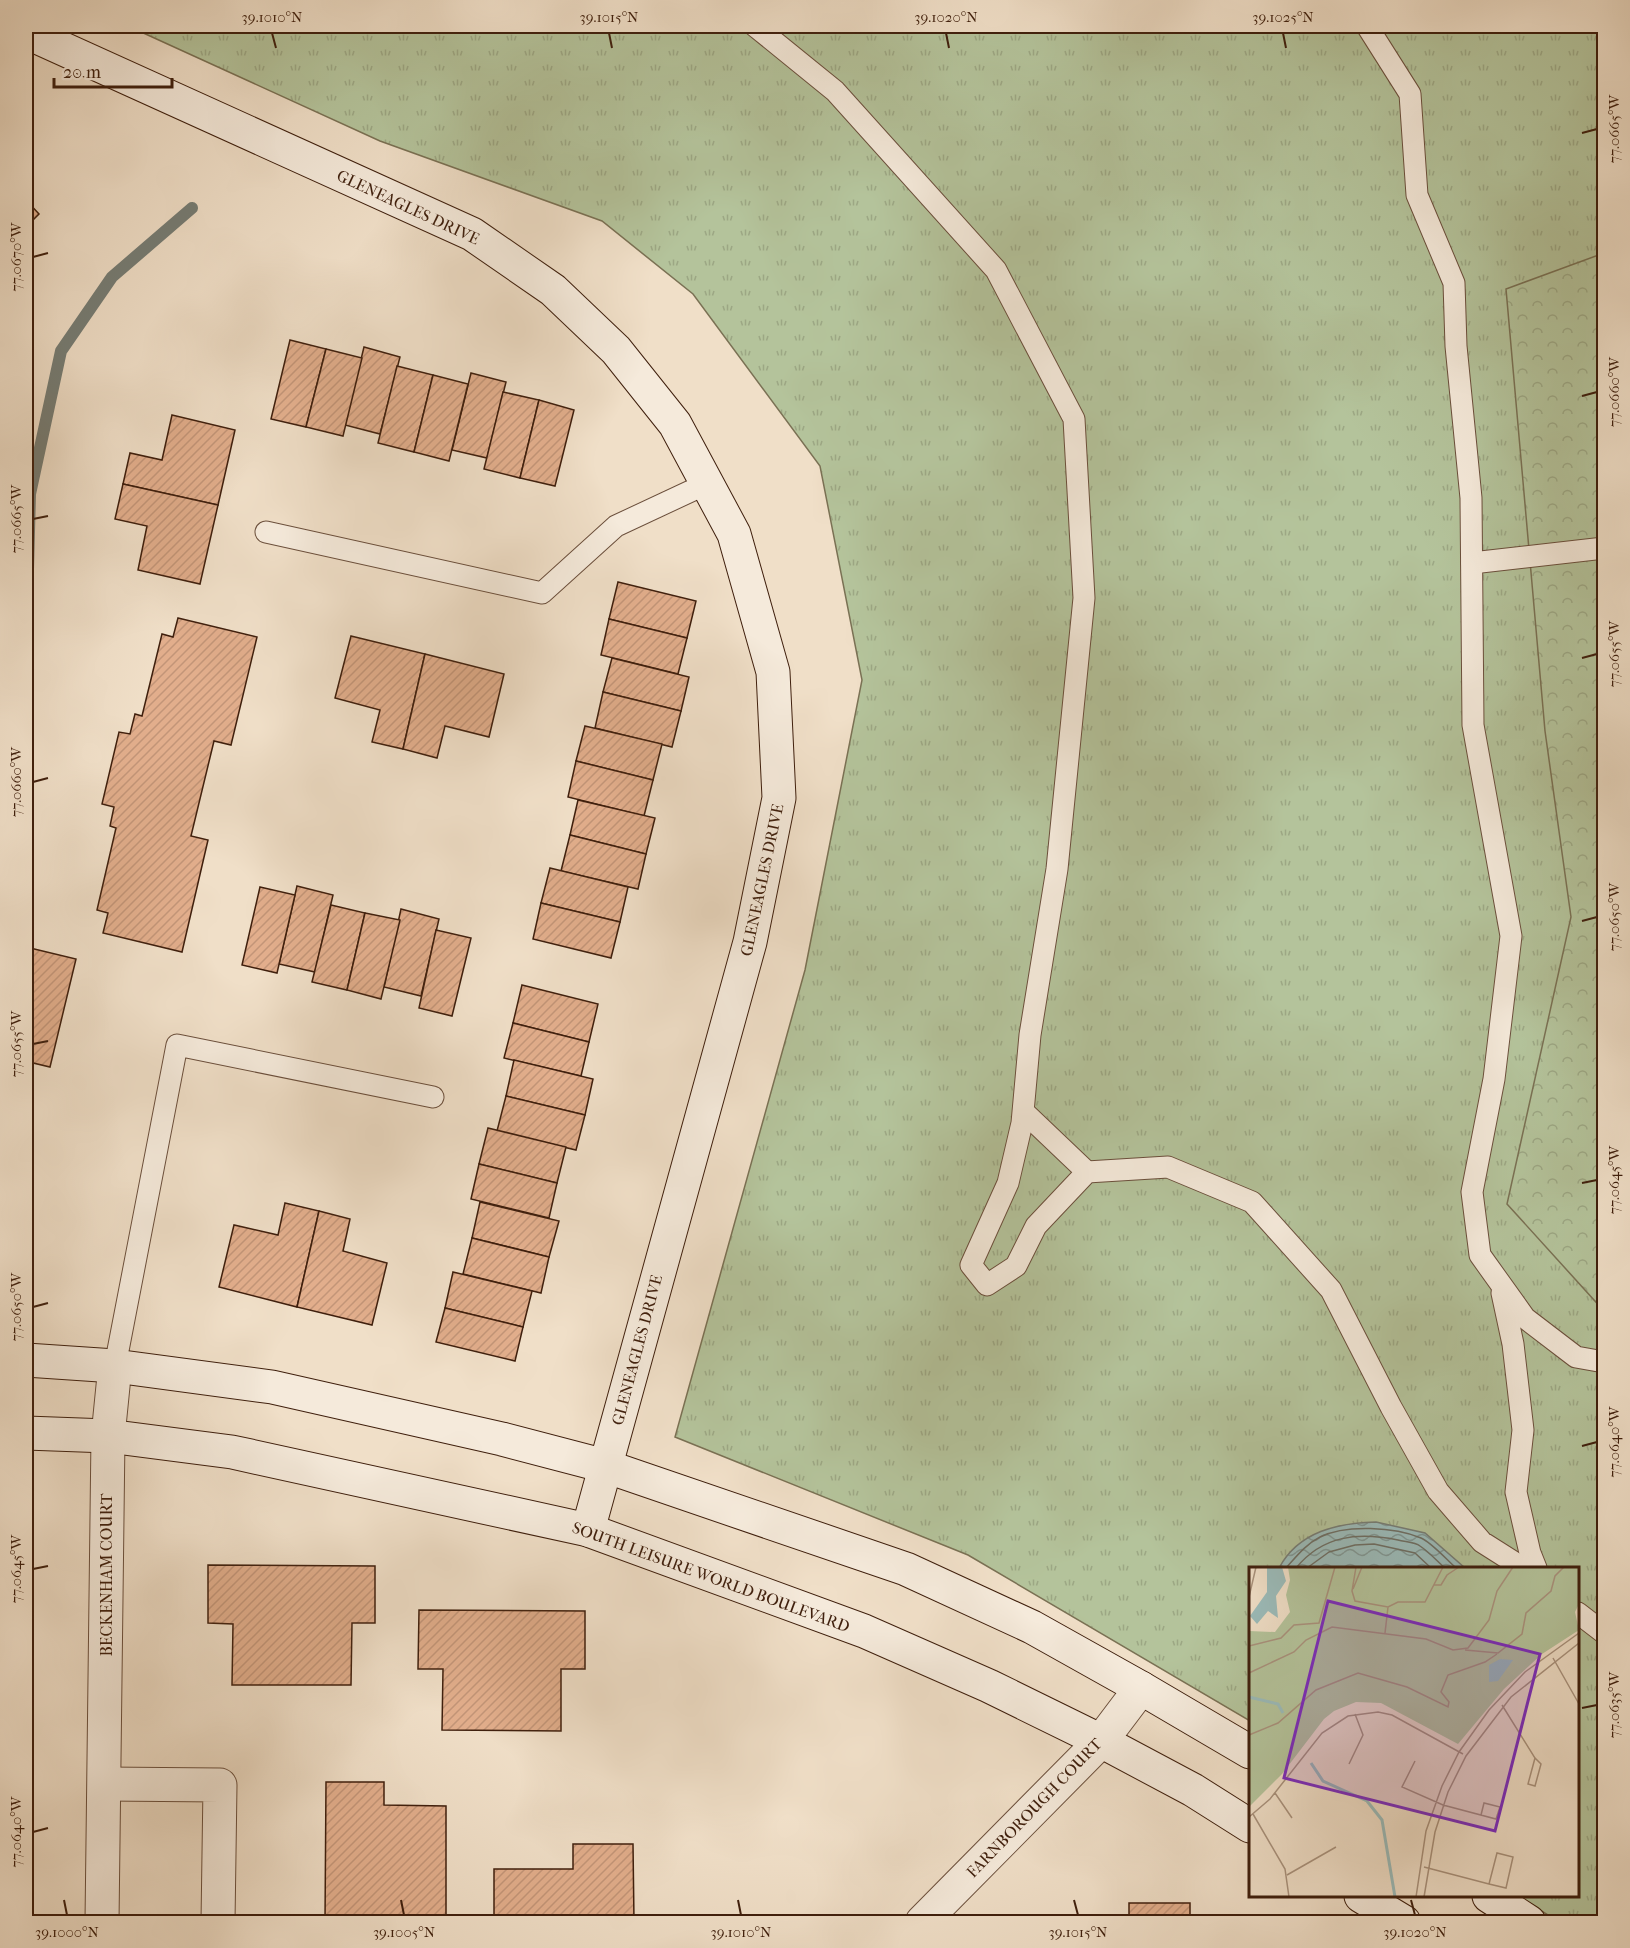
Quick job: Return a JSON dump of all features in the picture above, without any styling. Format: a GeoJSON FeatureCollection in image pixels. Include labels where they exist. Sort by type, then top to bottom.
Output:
{"type":"FeatureCollection","features":[{"type":"Feature","properties":{"kind":"street","name":"GLENEAGLES DRIVE"},"geometry":{"type":"LineString","coordinates":[[26,32],[472,234],[553,290],[616,350],[675,424],[734,534],[774,672],[779,798],[750,942],[588,1530]]}},
{"type":"Feature","properties":{"kind":"street"},"geometry":{"type":"LineString","coordinates":[[26,1360],[115,1366],[272,1387],[502,1439],[606,1466],[906,1569],[1032,1627],[1249,1751]]}},
{"type":"Feature","properties":{"kind":"street","name":"BECKENHAM COURT"},"geometry":{"type":"LineString","coordinates":[[102,1923],[108,1436],[115,1366]]}},
{"type":"Feature","properties":{"kind":"street","name":"SOUTH LEISURE WORLD BOULEVARD"},"geometry":{"type":"LineString","coordinates":[[26,1433],[108,1436],[232,1452],[588,1530],[864,1631],[989,1686],[1101,1741],[1193,1790],[1249,1825]]}},
{"type":"Feature","properties":{"kind":"street","name":"FARNBOROUGH COURT"},"geometry":{"type":"LineString","coordinates":[[922,1923],[1101,1741],[1141,1688]]}},
{"type":"Feature","properties":{"kind":"street"},"geometry":{"type":"LineString","coordinates":[[105,1784],[220,1785],[218,1923]]}},
{"type":"Feature","properties":{"kind":"street"},"geometry":{"type":"LineString","coordinates":[[1363,1897],[1404,1923]]}},
{"type":"Feature","properties":{"kind":"street"},"geometry":{"type":"LineString","coordinates":[[1490,1897],[1529,1923]]}},
{"type":"Feature","properties":{"kind":"lane"},"geometry":{"type":"LineString","coordinates":[[755,26],[835,91],[996,270],[1074,419],[1084,598],[1057,869],[1030,1035],[1023,1112],[1008,1183],[971,1265],[987,1285],[1016,1266],[1036,1226],[1088,1172],[1168,1167],[1252,1203],[1331,1290],[1391,1407],[1438,1491],[1482,1542],[1520,1567]]}},
{"type":"Feature","properties":{"kind":"lane"},"geometry":{"type":"LineString","coordinates":[[1367,26],[1410,94],[1417,195],[1454,283],[1456,346],[1471,498],[1473,725],[1511,936],[1494,1079],[1472,1192],[1480,1255],[1525,1318],[1576,1357],[1605,1362]]}},
{"type":"Feature","properties":{"kind":"lane"},"geometry":{"type":"LineString","coordinates":[[266,532],[542,593],[616,526],[708,483]]}},
{"type":"Feature","properties":{"kind":"lane"},"geometry":{"type":"LineString","coordinates":[[1472,563],[1605,548]]}},
{"type":"Feature","properties":{"kind":"lane"},"geometry":{"type":"LineString","coordinates":[[115,1366],[177,1045],[433,1097]]}},
{"type":"Feature","properties":{"kind":"lane"},"geometry":{"type":"LineString","coordinates":[[1023,1112],[1088,1172]]}},
{"type":"Feature","properties":{"kind":"lane"},"geometry":{"type":"LineString","coordinates":[[1500,1283],[1513,1344],[1523,1430],[1516,1492],[1535,1567]]}},
{"type":"Feature","properties":{"kind":"lane"},"geometry":{"type":"LineString","coordinates":[[1579,1614],[1605,1633]]}},
{"type":"Feature","properties":{"kind":"green space"},"geometry":{"type":"Polygon","coordinates":[[[128,26],[1604,26],[1604,1922],[1559,1922],[1520,1897],[1579,1897],[1579,1567],[1249,1567],[1249,1720],[968,1555],[675,1437],[805,970],[862,680],[820,466],[693,294],[602,221],[380,141],[128,26]]]}},
{"type":"Feature","properties":{"kind":"green space"},"geometry":{"type":"Polygon","coordinates":[[[1604,253],[1604,1311],[1507,1204],[1571,917],[1545,731],[1506,289],[1604,253]]]}},
{"type":"Feature","properties":{"kind":"water"},"geometry":{"type":"Polygon","coordinates":[[[1376,1522],[1425,1533],[1464,1567],[1280,1567],[1287,1555],[1308,1537],[1334,1527],[1376,1522]]]}},
{"type":"Feature","properties":{"kind":"building"},"geometry":{"type":"Polygon","coordinates":[[[26,200],[39,214],[26,227],[26,200]]]}},
{"type":"Feature","properties":{"kind":"building"},"geometry":{"type":"Polygon","coordinates":[[[290,340],[326,349],[306,427],[271,419],[290,340]]]}},
{"type":"Feature","properties":{"kind":"building"},"geometry":{"type":"Polygon","coordinates":[[[364,347],[400,357],[380,434],[345,425],[364,347]]]}},
{"type":"Feature","properties":{"kind":"building"},"geometry":{"type":"Polygon","coordinates":[[[326,349],[362,358],[343,436],[306,427],[326,349]]]}},
{"type":"Feature","properties":{"kind":"building"},"geometry":{"type":"Polygon","coordinates":[[[397,366],[433,375],[414,452],[378,443],[397,366]]]}},
{"type":"Feature","properties":{"kind":"building"},"geometry":{"type":"Polygon","coordinates":[[[471,373],[506,382],[487,458],[452,450],[471,373]]]}},
{"type":"Feature","properties":{"kind":"building"},"geometry":{"type":"Polygon","coordinates":[[[433,375],[468,384],[449,461],[414,452],[433,375]]]}},
{"type":"Feature","properties":{"kind":"building"},"geometry":{"type":"Polygon","coordinates":[[[503,392],[539,400],[520,478],[484,469],[503,392]]]}},
{"type":"Feature","properties":{"kind":"building"},"geometry":{"type":"Polygon","coordinates":[[[539,400],[574,410],[555,486],[520,478],[539,400]]]}},
{"type":"Feature","properties":{"kind":"building"},"geometry":{"type":"Polygon","coordinates":[[[172,415],[235,430],[218,505],[123,484],[130,453],[162,460],[172,415]]]}},
{"type":"Feature","properties":{"kind":"building"},"geometry":{"type":"Polygon","coordinates":[[[123,484],[218,505],[200,584],[138,570],[147,526],[115,519],[123,484]]]}},
{"type":"Feature","properties":{"kind":"building"},"geometry":{"type":"Polygon","coordinates":[[[618,582],[696,601],[687,638],[609,619],[618,582]]]}},
{"type":"Feature","properties":{"kind":"building"},"geometry":{"type":"Polygon","coordinates":[[[178,618],[257,637],[231,745],[214,741],[191,836],[208,840],[182,952],[103,933],[108,913],[97,910],[116,828],[110,826],[114,807],[102,804],[119,732],[130,734],[135,714],[142,716],[162,634],[173,637],[178,618]]]}},
{"type":"Feature","properties":{"kind":"building"},"geometry":{"type":"Polygon","coordinates":[[[609,619],[687,638],[678,674],[601,655],[609,619]]]}},
{"type":"Feature","properties":{"kind":"building"},"geometry":{"type":"Polygon","coordinates":[[[351,636],[425,654],[403,749],[372,742],[380,710],[335,698],[351,636]]]}},
{"type":"Feature","properties":{"kind":"building"},"geometry":{"type":"Polygon","coordinates":[[[425,654],[504,674],[489,737],[445,726],[437,758],[403,749],[425,654]]]}},
{"type":"Feature","properties":{"kind":"building"},"geometry":{"type":"Polygon","coordinates":[[[612,658],[689,677],[681,711],[603,692],[612,658]]]}},
{"type":"Feature","properties":{"kind":"building"},"geometry":{"type":"Polygon","coordinates":[[[603,692],[681,711],[672,747],[595,728],[603,692]]]}},
{"type":"Feature","properties":{"kind":"building"},"geometry":{"type":"Polygon","coordinates":[[[585,726],[662,744],[653,780],[576,761],[585,726]]]}},
{"type":"Feature","properties":{"kind":"building"},"geometry":{"type":"Polygon","coordinates":[[[576,761],[653,780],[644,816],[568,797],[576,761]]]}},
{"type":"Feature","properties":{"kind":"building"},"geometry":{"type":"Polygon","coordinates":[[[578,800],[655,818],[646,854],[570,835],[578,800]]]}},
{"type":"Feature","properties":{"kind":"building"},"geometry":{"type":"Polygon","coordinates":[[[570,835],[646,854],[638,889],[561,871],[570,835]]]}},
{"type":"Feature","properties":{"kind":"building"},"geometry":{"type":"Polygon","coordinates":[[[550,868],[628,887],[620,922],[541,903],[550,868]]]}},
{"type":"Feature","properties":{"kind":"building"},"geometry":{"type":"Polygon","coordinates":[[[297,886],[333,895],[315,972],[279,964],[297,886]]]}},
{"type":"Feature","properties":{"kind":"building"},"geometry":{"type":"Polygon","coordinates":[[[260,887],[295,895],[277,973],[242,965],[260,887]]]}},
{"type":"Feature","properties":{"kind":"building"},"geometry":{"type":"Polygon","coordinates":[[[541,903],[620,922],[611,958],[533,939],[541,903]]]}},
{"type":"Feature","properties":{"kind":"building"},"geometry":{"type":"Polygon","coordinates":[[[331,905],[365,913],[347,990],[312,982],[331,905]]]}},
{"type":"Feature","properties":{"kind":"building"},"geometry":{"type":"Polygon","coordinates":[[[401,909],[439,919],[421,996],[384,987],[401,909]]]}},
{"type":"Feature","properties":{"kind":"building"},"geometry":{"type":"Polygon","coordinates":[[[365,913],[400,920],[381,999],[347,990],[365,913]]]}},
{"type":"Feature","properties":{"kind":"building"},"geometry":{"type":"Polygon","coordinates":[[[436,930],[471,938],[452,1016],[419,1008],[436,930]]]}},
{"type":"Feature","properties":{"kind":"building"},"geometry":{"type":"Polygon","coordinates":[[[26,947],[76,959],[50,1067],[33,1063],[26,1094],[26,947]]]}},
{"type":"Feature","properties":{"kind":"building"},"geometry":{"type":"Polygon","coordinates":[[[522,985],[598,1004],[589,1042],[513,1023],[522,985]]]}},
{"type":"Feature","properties":{"kind":"building"},"geometry":{"type":"Polygon","coordinates":[[[513,1023],[589,1042],[581,1076],[504,1058],[513,1023]]]}},
{"type":"Feature","properties":{"kind":"building"},"geometry":{"type":"Polygon","coordinates":[[[514,1060],[593,1079],[585,1115],[506,1096],[514,1060]]]}},
{"type":"Feature","properties":{"kind":"building"},"geometry":{"type":"Polygon","coordinates":[[[506,1096],[585,1115],[576,1150],[497,1131],[506,1096]]]}},
{"type":"Feature","properties":{"kind":"building"},"geometry":{"type":"Polygon","coordinates":[[[488,1128],[566,1147],[557,1183],[479,1164],[488,1128]]]}},
{"type":"Feature","properties":{"kind":"building"},"geometry":{"type":"Polygon","coordinates":[[[479,1164],[557,1183],[549,1218],[471,1199],[479,1164]]]}},
{"type":"Feature","properties":{"kind":"building"},"geometry":{"type":"Polygon","coordinates":[[[480,1202],[559,1221],[549,1257],[472,1238],[480,1202]]]}},
{"type":"Feature","properties":{"kind":"building"},"geometry":{"type":"Polygon","coordinates":[[[285,1203],[319,1211],[297,1307],[219,1287],[234,1225],[278,1235],[285,1203]]]}},
{"type":"Feature","properties":{"kind":"building"},"geometry":{"type":"Polygon","coordinates":[[[319,1211],[350,1219],[343,1251],[387,1263],[372,1325],[297,1307],[319,1211]]]}},
{"type":"Feature","properties":{"kind":"building"},"geometry":{"type":"Polygon","coordinates":[[[472,1238],[549,1257],[541,1293],[463,1274],[472,1238]]]}},
{"type":"Feature","properties":{"kind":"building"},"geometry":{"type":"Polygon","coordinates":[[[453,1272],[532,1291],[523,1327],[445,1308],[453,1272]]]}},
{"type":"Feature","properties":{"kind":"building"},"geometry":{"type":"Polygon","coordinates":[[[445,1308],[523,1327],[515,1361],[436,1342],[445,1308]]]}},
{"type":"Feature","properties":{"kind":"building"},"geometry":{"type":"Polygon","coordinates":[[[208,1565],[375,1566],[375,1623],[352,1623],[351,1685],[232,1685],[233,1624],[208,1623],[208,1565]]]}},
{"type":"Feature","properties":{"kind":"building"},"geometry":{"type":"Polygon","coordinates":[[[419,1610],[585,1611],[585,1669],[561,1669],[561,1731],[442,1730],[443,1669],[418,1669],[419,1610]]]}},
{"type":"Feature","properties":{"kind":"building"},"geometry":{"type":"Polygon","coordinates":[[[326,1782],[384,1782],[384,1805],[446,1806],[446,1922],[325,1922],[326,1782]]]}},
{"type":"Feature","properties":{"kind":"building"},"geometry":{"type":"Polygon","coordinates":[[[573,1844],[633,1844],[634,1921],[659,1922],[494,1922],[494,1869],[573,1869],[573,1844]]]}},
{"type":"Feature","properties":{"kind":"building"},"geometry":{"type":"Polygon","coordinates":[[[1129,1903],[1190,1903],[1190,1922],[1129,1922],[1129,1903]]]}},
{"type":"Feature","properties":{"kind":"waterway"},"geometry":{"type":"LineString","coordinates":[[26,644],[30,494],[61,351],[112,277],[192,208]]}}]}
